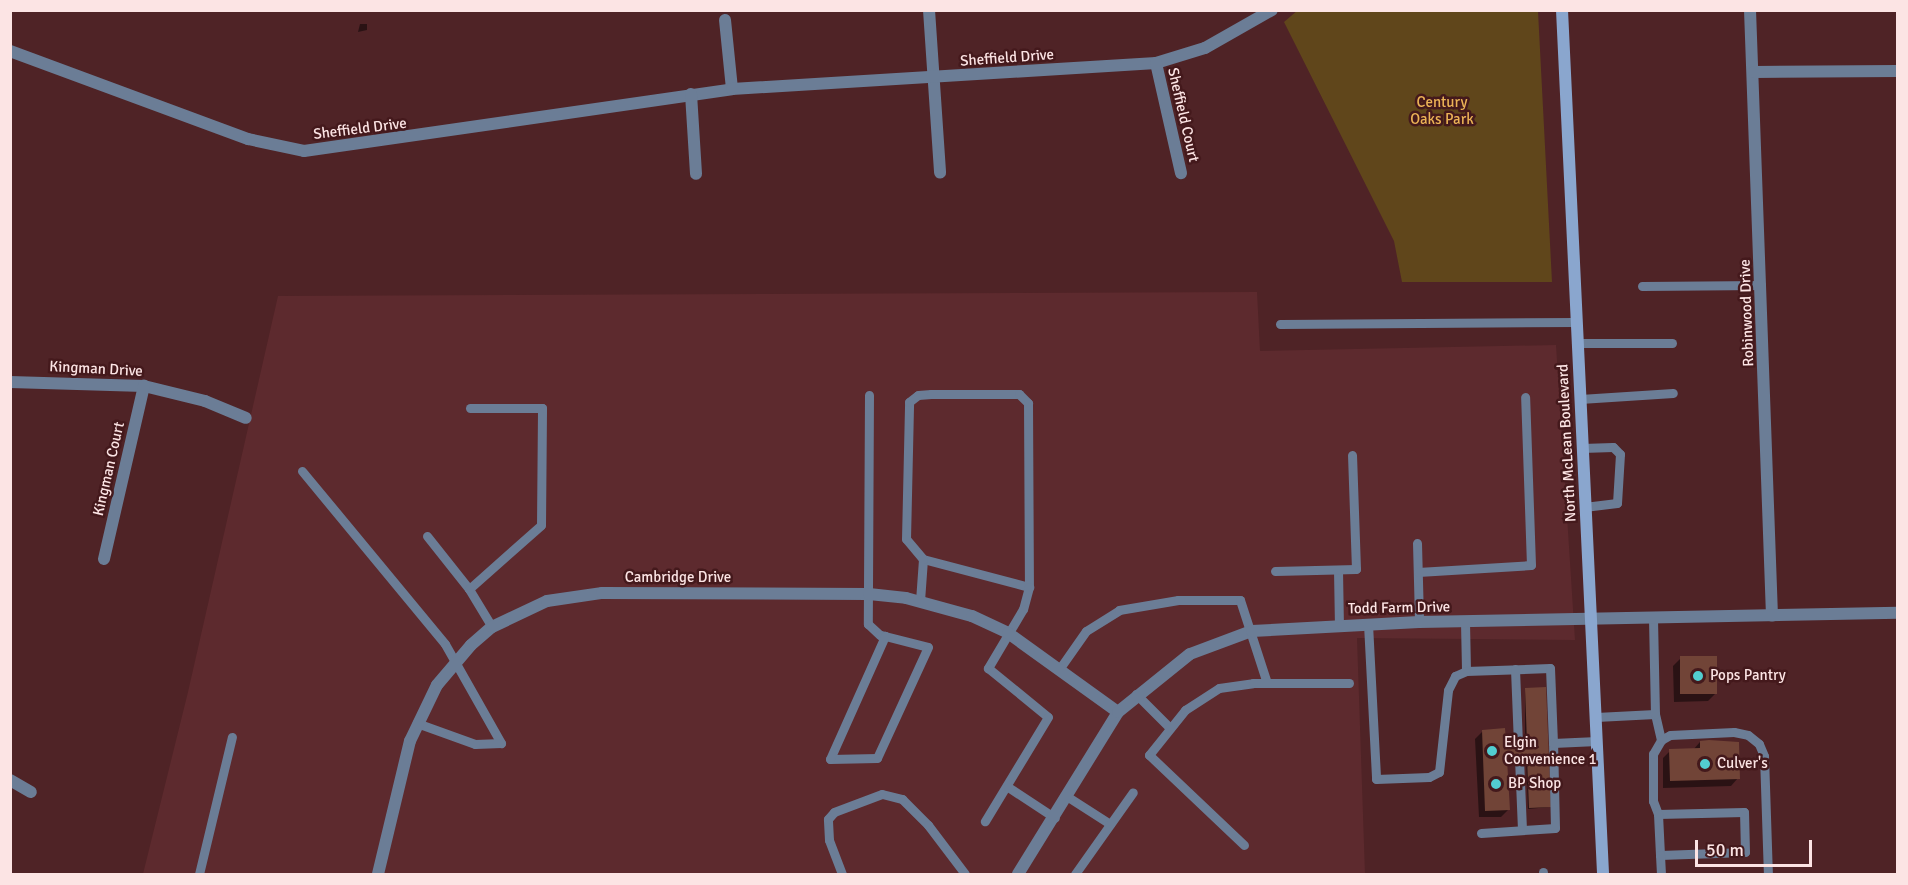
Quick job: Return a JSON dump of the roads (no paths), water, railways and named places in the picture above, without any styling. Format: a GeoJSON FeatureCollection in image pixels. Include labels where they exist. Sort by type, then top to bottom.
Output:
{"type":"FeatureCollection","features":[{"type":"Feature","properties":{"kind":"main road","name":"North McLean Boulevard"},"geometry":{"type":"LineString","coordinates":[[1562,10],[1575,322],[1603,874]]}},
{"type":"Feature","properties":{"kind":"street"},"geometry":{"type":"LineString","coordinates":[[929,10],[940,173]]}},
{"type":"Feature","properties":{"kind":"street","name":"Sheffield Drive"},"geometry":{"type":"LineString","coordinates":[[10,51],[248,139],[304,151],[381,143],[732,89],[1155,63],[1205,48],[1272,10]]}},
{"type":"Feature","properties":{"kind":"street","name":"Robinwood Drive"},"geometry":{"type":"LineString","coordinates":[[1750,10],[1772,616]]}},
{"type":"Feature","properties":{"kind":"street"},"geometry":{"type":"LineString","coordinates":[[725,20],[732,89]]}},
{"type":"Feature","properties":{"kind":"street","name":"Sheffield Court"},"geometry":{"type":"LineString","coordinates":[[1155,63],[1181,173]]}},
{"type":"Feature","properties":{"kind":"street"},"geometry":{"type":"LineString","coordinates":[[1754,72],[1898,71]]}},
{"type":"Feature","properties":{"kind":"street"},"geometry":{"type":"LineString","coordinates":[[691,94],[696,174]]}},
{"type":"Feature","properties":{"kind":"street","name":"Kingman Drive"},"geometry":{"type":"LineString","coordinates":[[10,382],[144,386],[205,401],[246,418]]}},
{"type":"Feature","properties":{"kind":"street","name":"Kingman Court"},"geometry":{"type":"LineString","coordinates":[[104,559],[144,386]]}},
{"type":"Feature","properties":{"kind":"street","name":"Cambridge Drive"},"geometry":{"type":"LineString","coordinates":[[378,874],[417,723],[454,663],[492,627],[548,602],[593,594],[869,594],[920,601],[972,616],[1008,633],[1060,668],[1118,712]]}},
{"type":"Feature","properties":{"kind":"street","name":"Todd Farm Drive"},"geometry":{"type":"LineString","coordinates":[[1018,874],[1068,797],[1118,712],[1136,694],[1190,654],[1252,631],[1419,622],[1898,613]]}},
{"type":"Feature","properties":{"kind":"street"},"geometry":{"type":"LineString","coordinates":[[10,780],[32,792]]}},
{"type":"Feature","properties":{"kind":"lane"},"geometry":{"type":"LineString","coordinates":[[1642,286],[1761,285]]}},
{"type":"Feature","properties":{"kind":"lane"},"geometry":{"type":"LineString","coordinates":[[1280,324],[1575,322]]}},
{"type":"Feature","properties":{"kind":"lane"},"geometry":{"type":"LineString","coordinates":[[1576,343],[1672,343]]}},
{"type":"Feature","properties":{"kind":"lane"},"geometry":{"type":"LineString","coordinates":[[1580,399],[1673,393]]}},
{"type":"Feature","properties":{"kind":"lane"},"geometry":{"type":"LineString","coordinates":[[985,821],[1008,787],[1048,717],[988,668],[1023,609],[1029,587],[1028,403],[1019,394],[918,395],[909,402],[906,539],[923,560],[1029,587]]}},
{"type":"Feature","properties":{"kind":"lane"},"geometry":{"type":"LineString","coordinates":[[869,395],[868,624],[872,631],[885,636],[928,647],[877,758],[830,759],[885,636]]}},
{"type":"Feature","properties":{"kind":"lane"},"geometry":{"type":"LineString","coordinates":[[1418,572],[1531,565],[1525,397]]}},
{"type":"Feature","properties":{"kind":"lane"},"geometry":{"type":"LineString","coordinates":[[469,589],[541,525],[542,408],[470,408]]}},
{"type":"Feature","properties":{"kind":"lane"},"geometry":{"type":"LineString","coordinates":[[1582,448],[1613,447],[1620,454],[1617,503],[1586,507]]}},
{"type":"Feature","properties":{"kind":"lane"},"geometry":{"type":"LineString","coordinates":[[1275,572],[1356,569],[1352,455]]}},
{"type":"Feature","properties":{"kind":"lane"},"geometry":{"type":"LineString","coordinates":[[302,471],[445,645],[454,663],[474,689],[501,743],[475,744],[417,723]]}},
{"type":"Feature","properties":{"kind":"lane"},"geometry":{"type":"LineString","coordinates":[[427,536],[469,589],[492,627]]}},
{"type":"Feature","properties":{"kind":"lane"},"geometry":{"type":"LineString","coordinates":[[1417,543],[1419,622]]}},
{"type":"Feature","properties":{"kind":"lane"},"geometry":{"type":"LineString","coordinates":[[920,601],[923,560]]}},
{"type":"Feature","properties":{"kind":"lane"},"geometry":{"type":"LineString","coordinates":[[1338,570],[1339,625]]}},
{"type":"Feature","properties":{"kind":"lane"},"geometry":{"type":"LineString","coordinates":[[1060,668],[1086,631],[1119,610],[1146,604],[1240,600],[1252,631],[1267,683]]}},
{"type":"Feature","properties":{"kind":"lane"},"geometry":{"type":"LineString","coordinates":[[1653,618],[1655,714],[1661,740]]}},
{"type":"Feature","properties":{"kind":"lane"},"geometry":{"type":"LineString","coordinates":[[1465,622],[1466,671]]}},
{"type":"Feature","properties":{"kind":"lane"},"geometry":{"type":"LineString","coordinates":[[1368,624],[1376,779],[1429,777],[1439,772],[1448,690],[1455,676],[1466,671],[1550,668],[1555,828],[1481,833]]}},
{"type":"Feature","properties":{"kind":"lane"},"geometry":{"type":"LineString","coordinates":[[1515,669],[1518,744]]}},
{"type":"Feature","properties":{"kind":"lane"},"geometry":{"type":"LineString","coordinates":[[1244,845],[1149,754],[1169,727],[1203,696],[1219,688],[1267,683],[1349,683]]}},
{"type":"Feature","properties":{"kind":"lane"},"geometry":{"type":"LineString","coordinates":[[1136,694],[1169,727]]}},
{"type":"Feature","properties":{"kind":"lane"},"geometry":{"type":"LineString","coordinates":[[1596,717],[1655,714]]}},
{"type":"Feature","properties":{"kind":"lane"},"geometry":{"type":"LineString","coordinates":[[1661,874],[1658,814],[1653,801],[1653,754],[1661,740],[1670,735],[1734,732],[1759,744],[1764,756],[1768,874]]}},
{"type":"Feature","properties":{"kind":"lane"},"geometry":{"type":"LineString","coordinates":[[199,874],[232,737]]}},
{"type":"Feature","properties":{"kind":"lane"},"geometry":{"type":"LineString","coordinates":[[1553,743],[1597,741]]}},
{"type":"Feature","properties":{"kind":"lane"},"geometry":{"type":"LineString","coordinates":[[1519,758],[1522,830]]}},
{"type":"Feature","properties":{"kind":"lane"},"geometry":{"type":"LineString","coordinates":[[1008,787],[1054,818]]}},
{"type":"Feature","properties":{"kind":"lane"},"geometry":{"type":"LineString","coordinates":[[1075,874],[1133,792]]}},
{"type":"Feature","properties":{"kind":"lane"},"geometry":{"type":"LineString","coordinates":[[842,874],[829,840],[828,819],[834,812],[882,794],[902,799],[928,825],[965,874]]}},
{"type":"Feature","properties":{"kind":"lane"},"geometry":{"type":"LineString","coordinates":[[1068,797],[1110,824]]}},
{"type":"Feature","properties":{"kind":"lane"},"geometry":{"type":"LineString","coordinates":[[1658,814],[1744,812],[1745,852],[1660,855]]}},
{"type":"Feature","properties":{"kind":"place","name":"Pops Pantry"},"geometry":{"type":"Point","coordinates":[1698,676]}},
{"type":"Feature","properties":{"kind":"place","name":"Elgin Convenience 1"},"geometry":{"type":"Point","coordinates":[1492,751]}},
{"type":"Feature","properties":{"kind":"place","name":"Culver's"},"geometry":{"type":"Point","coordinates":[1705,764]}},
{"type":"Feature","properties":{"kind":"place","name":"BP Shop"},"geometry":{"type":"Point","coordinates":[1496,784]}},
{"type":"Feature","properties":{"kind":"park label","name":"Century Oaks Park"},"geometry":{"type":"Point","coordinates":[1442,110]}}]}
